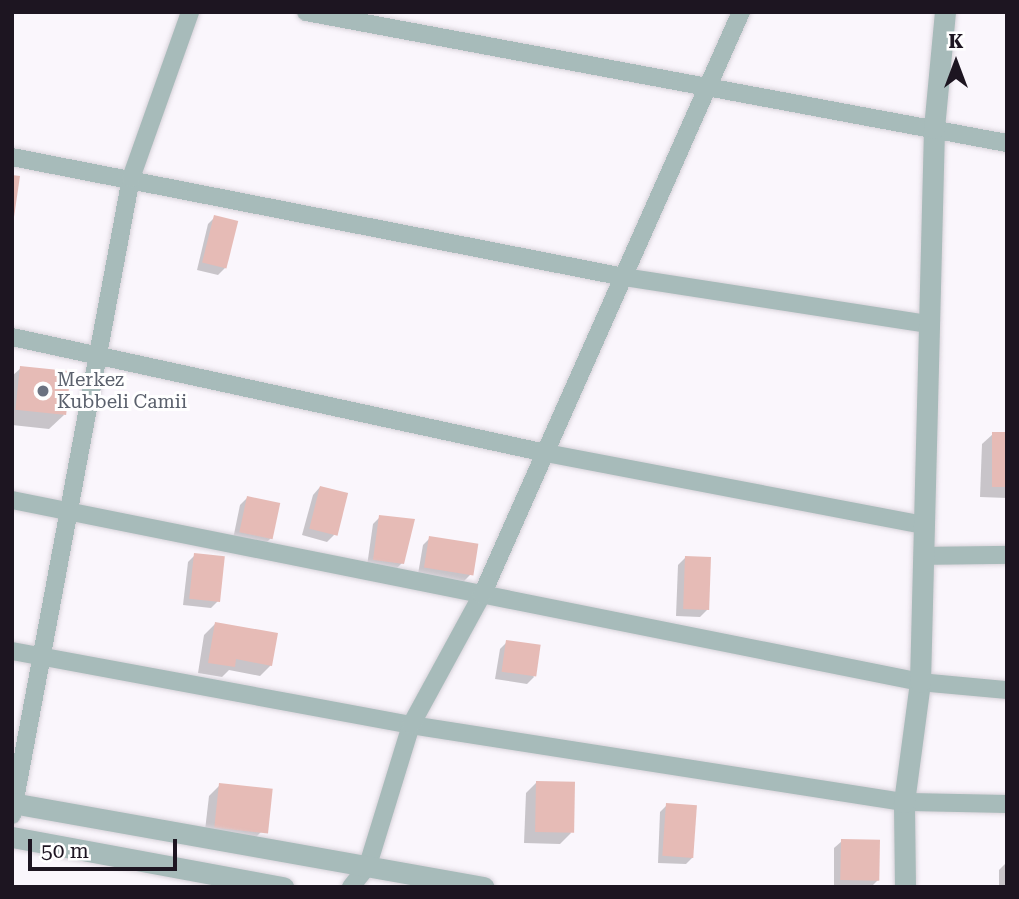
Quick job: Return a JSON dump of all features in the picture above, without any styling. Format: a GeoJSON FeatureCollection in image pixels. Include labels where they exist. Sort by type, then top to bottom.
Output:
{"type":"FeatureCollection","features":[{"type":"Feature","properties":{"kind":"street"},"geometry":{"type":"LineString","coordinates":[[190,12],[131,178],[70,509],[40,654],[14,807],[368,865],[484,887]]}},
{"type":"Feature","properties":{"kind":"street"},"geometry":{"type":"LineString","coordinates":[[306,12],[1007,143]]}},
{"type":"Feature","properties":{"kind":"street"},"geometry":{"type":"LineString","coordinates":[[351,887],[368,865],[411,725],[482,595],[741,12]]}},
{"type":"Feature","properties":{"kind":"street"},"geometry":{"type":"LineString","coordinates":[[905,887],[904,802],[920,682],[933,128],[945,12]]}},
{"type":"Feature","properties":{"kind":"street"},"geometry":{"type":"LineString","coordinates":[[12,156],[624,277],[929,324]]}},
{"type":"Feature","properties":{"kind":"street"},"geometry":{"type":"LineString","coordinates":[[12,337],[546,453],[924,525]]}},
{"type":"Feature","properties":{"kind":"street"},"geometry":{"type":"LineString","coordinates":[[12,500],[70,509],[482,595],[920,682],[1007,690]]}},
{"type":"Feature","properties":{"kind":"street"},"geometry":{"type":"LineString","coordinates":[[923,556],[1007,555]]}},
{"type":"Feature","properties":{"kind":"street"},"geometry":{"type":"LineString","coordinates":[[12,651],[40,654],[411,725],[904,802],[1007,804]]}},
{"type":"Feature","properties":{"kind":"street"},"geometry":{"type":"LineString","coordinates":[[12,837],[283,887]]}},
{"type":"Feature","properties":{"kind":"building"},"geometry":{"type":"Polygon","coordinates":[[[12,175],[20,176],[14,217],[12,217],[12,175]]]}},
{"type":"Feature","properties":{"kind":"building"},"geometry":{"type":"Polygon","coordinates":[[[214,215],[238,221],[226,269],[202,263],[214,215]]]}},
{"type":"Feature","properties":{"kind":"building","name":"Merkez Kubbeli Camii"},"geometry":{"type":"Polygon","coordinates":[[[20,366],[71,371],[66,415],[15,410],[20,366]]]}},
{"type":"Feature","properties":{"kind":"building"},"geometry":{"type":"Polygon","coordinates":[[[992,432],[1007,432],[1007,487],[992,487],[992,432]]]}},
{"type":"Feature","properties":{"kind":"building"},"geometry":{"type":"Polygon","coordinates":[[[320,486],[348,493],[337,536],[309,529],[320,486]]]}},
{"type":"Feature","properties":{"kind":"building"},"geometry":{"type":"Polygon","coordinates":[[[247,496],[280,503],[273,539],[239,532],[247,496]]]}},
{"type":"Feature","properties":{"kind":"building"},"geometry":{"type":"Polygon","coordinates":[[[379,515],[415,519],[404,564],[373,560],[379,515]]]}},
{"type":"Feature","properties":{"kind":"building"},"geometry":{"type":"Polygon","coordinates":[[[429,536],[478,544],[473,575],[424,568],[429,536]]]}},
{"type":"Feature","properties":{"kind":"building"},"geometry":{"type":"Polygon","coordinates":[[[194,553],[225,556],[220,602],[189,599],[194,553]]]}},
{"type":"Feature","properties":{"kind":"building"},"geometry":{"type":"Polygon","coordinates":[[[685,556],[711,557],[709,610],[683,609],[685,556]]]}},
{"type":"Feature","properties":{"kind":"building"},"geometry":{"type":"Polygon","coordinates":[[[215,622],[278,633],[272,666],[236,659],[235,667],[208,663],[215,622]]]}},
{"type":"Feature","properties":{"kind":"building"},"geometry":{"type":"Polygon","coordinates":[[[506,640],[541,645],[536,677],[502,672],[506,640]]]}},
{"type":"Feature","properties":{"kind":"building"},"geometry":{"type":"Polygon","coordinates":[[[536,781],[575,782],[574,833],[535,832],[536,781]]]}},
{"type":"Feature","properties":{"kind":"building"},"geometry":{"type":"Polygon","coordinates":[[[219,783],[273,789],[268,833],[214,828],[219,783]]]}},
{"type":"Feature","properties":{"kind":"building"},"geometry":{"type":"Polygon","coordinates":[[[666,803],[697,805],[693,858],[662,856],[666,803]]]}},
{"type":"Feature","properties":{"kind":"building"},"geometry":{"type":"Polygon","coordinates":[[[841,839],[880,840],[879,881],[840,880],[841,839]]]}},
{"type":"Feature","properties":{"kind":"place","name":"Merkez Kubbeli Camii"},"geometry":{"type":"Point","coordinates":[43,391]}}]}
